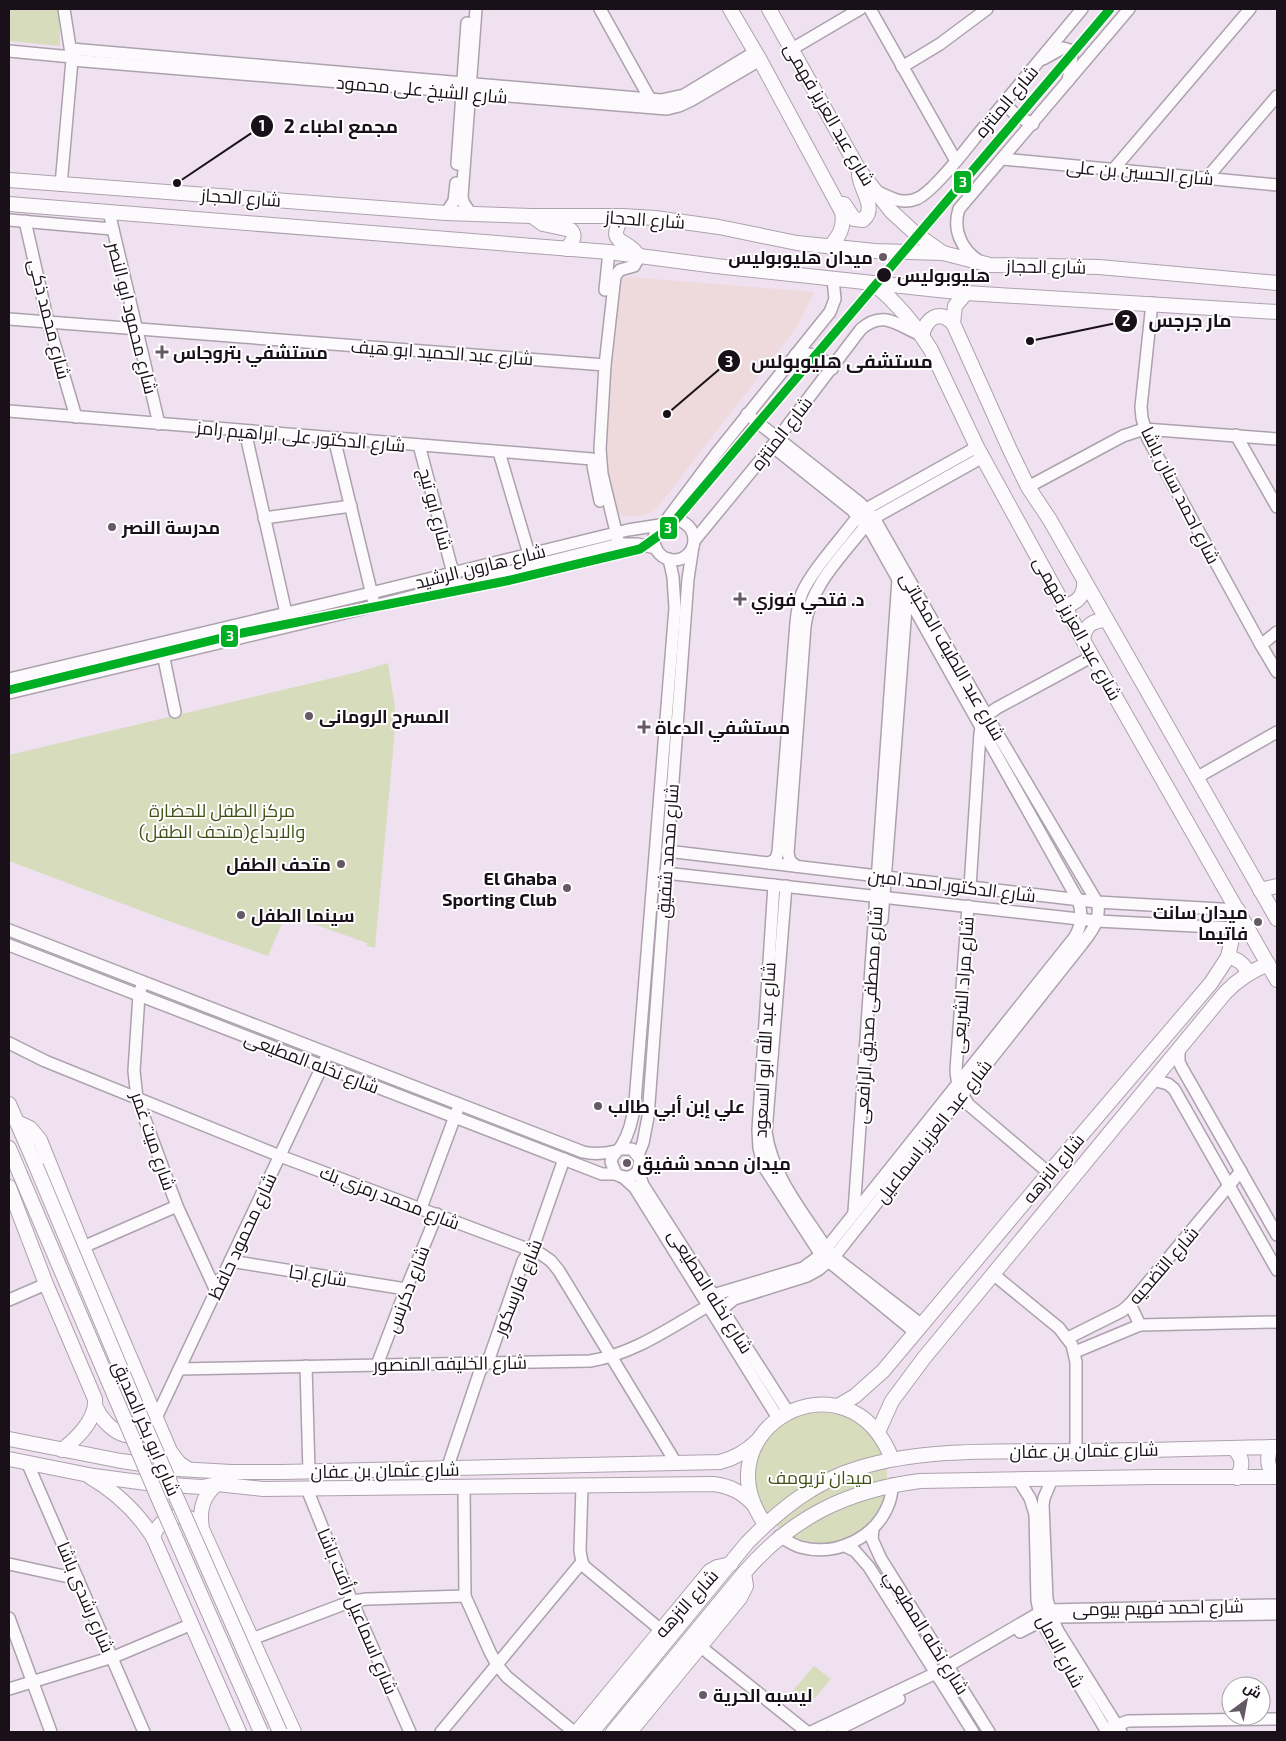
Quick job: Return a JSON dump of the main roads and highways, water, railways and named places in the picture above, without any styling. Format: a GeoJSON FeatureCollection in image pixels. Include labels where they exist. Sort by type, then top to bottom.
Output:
{"type":"FeatureCollection","features":[{"type":"Feature","properties":{"kind":"main road","name":"شارع عبد العزيز فهمى"},"geometry":{"type":"LineString","coordinates":[[730,9],[832,191],[843,219],[841,233],[830,247]]}},
{"type":"Feature","properties":{"kind":"main road","name":"شارع عبد العزيز فهمى"},"geometry":{"type":"LineString","coordinates":[[769,9],[850,157],[859,170],[891,211],[916,234],[943,253]]}},
{"type":"Feature","properties":{"kind":"main road"},"geometry":{"type":"LineString","coordinates":[[832,191],[841,199],[850,216],[854,219],[864,220],[870,212],[859,181],[859,170]]}},
{"type":"Feature","properties":{"kind":"main road","name":"شارع الحجاز"},"geometry":{"type":"LineString","coordinates":[[9,180],[446,213],[532,216],[622,216],[687,222],[797,243],[830,247],[875,251],[943,253],[990,265],[1099,267],[1277,283]]}},
{"type":"Feature","properties":{"kind":"main road","name":"شارع الحجاز"},"geometry":{"type":"LineString","coordinates":[[9,204],[609,252],[832,279],[966,292],[1277,312]]}},
{"type":"Feature","properties":{"kind":"main road"},"geometry":{"type":"LineString","coordinates":[[532,216],[543,224],[571,230],[574,233],[574,238],[567,249]]}},
{"type":"Feature","properties":{"kind":"main road"},"geometry":{"type":"LineString","coordinates":[[622,216],[616,228],[616,236],[635,251],[639,257]]}},
{"type":"Feature","properties":{"kind":"main road","name":"شارع عبد العزيز فهمى"},"geometry":{"type":"LineString","coordinates":[[873,283],[900,307],[922,336],[980,452],[1064,606],[1277,980]]}},
{"type":"Feature","properties":{"kind":"main road"},"geometry":{"type":"LineString","coordinates":[[953,323],[955,306],[966,292]]}},
{"type":"Feature","properties":{"kind":"main road"},"geometry":{"type":"LineString","coordinates":[[922,336],[924,326],[930,319],[938,316],[947,318],[953,323]]}},
{"type":"Feature","properties":{"kind":"main road","name":"شارع عبد العزيز فهمى"},"geometry":{"type":"LineString","coordinates":[[953,323],[1028,487],[1084,581],[1277,919]]}},
{"type":"Feature","properties":{"kind":"main road"},"geometry":{"type":"LineString","coordinates":[[1064,606],[1078,600],[1084,588],[1084,581]]}},
{"type":"Feature","properties":{"kind":"main road"},"geometry":{"type":"LineString","coordinates":[[1083,640],[1084,631],[1089,624],[1097,620],[1105,620]]}},
{"type":"Feature","properties":{"kind":"main road"},"geometry":{"type":"LineString","coordinates":[[1260,890],[1277,886]]}},
{"type":"Feature","properties":{"kind":"main road","name":"شارع النزهه"},"geometry":{"type":"LineString","coordinates":[[838,1406],[870,1385],[1211,983],[1228,957],[1238,910]]}},
{"type":"Feature","properties":{"kind":"main road"},"geometry":{"type":"LineString","coordinates":[[1228,957],[1244,964],[1248,973]]}},
{"type":"Feature","properties":{"kind":"main road","name":"شارع النزهه"},"geometry":{"type":"LineString","coordinates":[[878,1432],[884,1416],[902,1386],[1153,1080],[1232,986],[1248,973],[1268,964]]}},
{"type":"Feature","properties":{"kind":"main road","name":"شارع ابو بكر الصديق"},"geometry":{"type":"LineString","coordinates":[[9,1104],[145,1426],[280,1732]]}},
{"type":"Feature","properties":{"kind":"main road","name":"شارع ابو بكر الصديق"},"geometry":{"type":"LineString","coordinates":[[17,1122],[30,1128],[38,1137],[82,1247],[172,1456],[182,1466],[191,1470]]}},
{"type":"Feature","properties":{"kind":"main road","name":"شارع ابو بكر الصديق"},"geometry":{"type":"LineString","coordinates":[[9,1148],[160,1502],[261,1732]]}},
{"type":"Feature","properties":{"kind":"main road","name":"شارع ابو بكر الصديق"},"geometry":{"type":"LineString","coordinates":[[9,1187],[46,1284],[94,1396],[95,1406],[102,1418],[107,1425],[122,1435],[131,1436],[140,1434],[151,1426],[156,1418]]}},
{"type":"Feature","properties":{"kind":"main road"},"geometry":{"type":"LineString","coordinates":[[766,1524],[754,1505],[749,1489],[748,1473],[757,1441],[766,1429],[783,1415],[812,1405],[838,1406],[854,1412],[867,1420],[878,1432],[892,1459]]}},
{"type":"Feature","properties":{"kind":"main road"},"geometry":{"type":"LineString","coordinates":[[62,1450],[80,1433],[91,1418],[95,1406]]}},
{"type":"Feature","properties":{"kind":"main road","name":"شارع عثمان بن عفان"},"geometry":{"type":"LineString","coordinates":[[9,1439],[121,1462],[191,1470],[272,1473],[720,1462],[734,1458],[746,1451],[757,1441]]}},
{"type":"Feature","properties":{"kind":"main road"},"geometry":{"type":"LineString","coordinates":[[1274,1447],[1267,1461],[1270,1469],[1277,1477]]}},
{"type":"Feature","properties":{"kind":"main road","name":"شارع عثمان بن عفان"},"geometry":{"type":"LineString","coordinates":[[892,1459],[974,1452],[1274,1447]]}},
{"type":"Feature","properties":{"kind":"main road"},"geometry":{"type":"LineString","coordinates":[[1233,1448],[1242,1460],[1242,1468],[1237,1478]]}},
{"type":"Feature","properties":{"kind":"main road","name":"شارع عثمان بن عفان"},"geometry":{"type":"LineString","coordinates":[[9,1459],[82,1474],[178,1486],[202,1487],[217,1484],[263,1489],[307,1489],[713,1484],[736,1490],[746,1496],[754,1505]]}},
{"type":"Feature","properties":{"kind":"main road","name":"شارع النزهه"},"geometry":{"type":"LineString","coordinates":[[576,1732],[710,1571],[717,1567],[731,1564],[747,1543],[766,1524],[793,1501],[827,1480],[858,1468],[892,1459]]}},
{"type":"Feature","properties":{"kind":"main road"},"geometry":{"type":"LineString","coordinates":[[679,1463],[689,1469],[714,1472],[716,1478],[713,1484]]}},
{"type":"Feature","properties":{"kind":"main road"},"geometry":{"type":"LineString","coordinates":[[82,1474],[104,1486],[123,1500],[153,1537],[239,1732]]}},
{"type":"Feature","properties":{"kind":"main road","name":"شارع عثمان بن عفان"},"geometry":{"type":"LineString","coordinates":[[893,1484],[920,1481],[1018,1479],[1277,1477]]}},
{"type":"Feature","properties":{"kind":"main road","name":"شارع ابو بكر الصديق"},"geometry":{"type":"LineString","coordinates":[[217,1484],[206,1496],[202,1507],[202,1529],[294,1732]]}},
{"type":"Feature","properties":{"kind":"main road","name":"شارع النزهه"},"geometry":{"type":"LineString","coordinates":[[613,1732],[744,1573],[779,1536],[805,1518],[840,1500],[893,1484]]}},
{"type":"Feature","properties":{"kind":"main road"},"geometry":{"type":"LineString","coordinates":[[153,1537],[160,1524],[174,1516],[189,1518],[202,1529]]}},
{"type":"Feature","properties":{"kind":"main road"},"geometry":{"type":"LineString","coordinates":[[592,1732],[731,1564]]}},
{"type":"Feature","properties":{"kind":"main road","name":"شارع النزهه"},"geometry":{"type":"LineString","coordinates":[[630,1732],[744,1593],[746,1586],[744,1573]]}},
{"type":"Feature","properties":{"kind":"place","name":"مجمع اطباء 2"},"geometry":{"type":"Point","coordinates":[177,183]}},
{"type":"Feature","properties":{"kind":"place","name":"ميدان هليوبوليس"},"geometry":{"type":"Point","coordinates":[883,257]}},
{"type":"Feature","properties":{"kind":"place","name":"هليوبوليس"},"geometry":{"type":"Point","coordinates":[884,275]}},
{"type":"Feature","properties":{"kind":"place","name":"مار جرجس"},"geometry":{"type":"Point","coordinates":[1030,341]}},
{"type":"Feature","properties":{"kind":"place","name":"مستشفي بتروجاس"},"geometry":{"type":"Point","coordinates":[162,352]}},
{"type":"Feature","properties":{"kind":"place","name":"مستشفى هليوبولس"},"geometry":{"type":"Point","coordinates":[667,414]}},
{"type":"Feature","properties":{"kind":"place","name":"مدرسة النصر"},"geometry":{"type":"Point","coordinates":[112,527]}},
{"type":"Feature","properties":{"kind":"place","name":"د. فتحي فوزي"},"geometry":{"type":"Point","coordinates":[740,599]}},
{"type":"Feature","properties":{"kind":"place","name":"المسرح الرومانى"},"geometry":{"type":"Point","coordinates":[309,716]}},
{"type":"Feature","properties":{"kind":"place","name":"مستشفي الدعاة"},"geometry":{"type":"Point","coordinates":[644,727]}},
{"type":"Feature","properties":{"kind":"place","name":"متحف الطفل"},"geometry":{"type":"Point","coordinates":[341,864]}},
{"type":"Feature","properties":{"kind":"place","name":"El Ghaba Sporting Club"},"geometry":{"type":"Point","coordinates":[567,888]}},
{"type":"Feature","properties":{"kind":"place","name":"سينما الطفل"},"geometry":{"type":"Point","coordinates":[241,915]}},
{"type":"Feature","properties":{"kind":"place","name":"ميدان سانت فاتيما"},"geometry":{"type":"Point","coordinates":[1258,922]}},
{"type":"Feature","properties":{"kind":"place","name":"علي إبن أبي طالب"},"geometry":{"type":"Point","coordinates":[598,1106]}},
{"type":"Feature","properties":{"kind":"place","name":"ميدان محمد شفيق"},"geometry":{"type":"Point","coordinates":[627,1163]}},
{"type":"Feature","properties":{"kind":"place","name":"ليسبه الحرية"},"geometry":{"type":"Point","coordinates":[703,1695]}},
{"type":"Feature","properties":{"kind":"park label","name":"مركز الطفل للحضارة والابداع(متحف الطفل)"},"geometry":{"type":"Point","coordinates":[222,820]}},
{"type":"Feature","properties":{"kind":"park label","name":"ميدان تريومف"},"geometry":{"type":"Point","coordinates":[820,1477]}}]}
